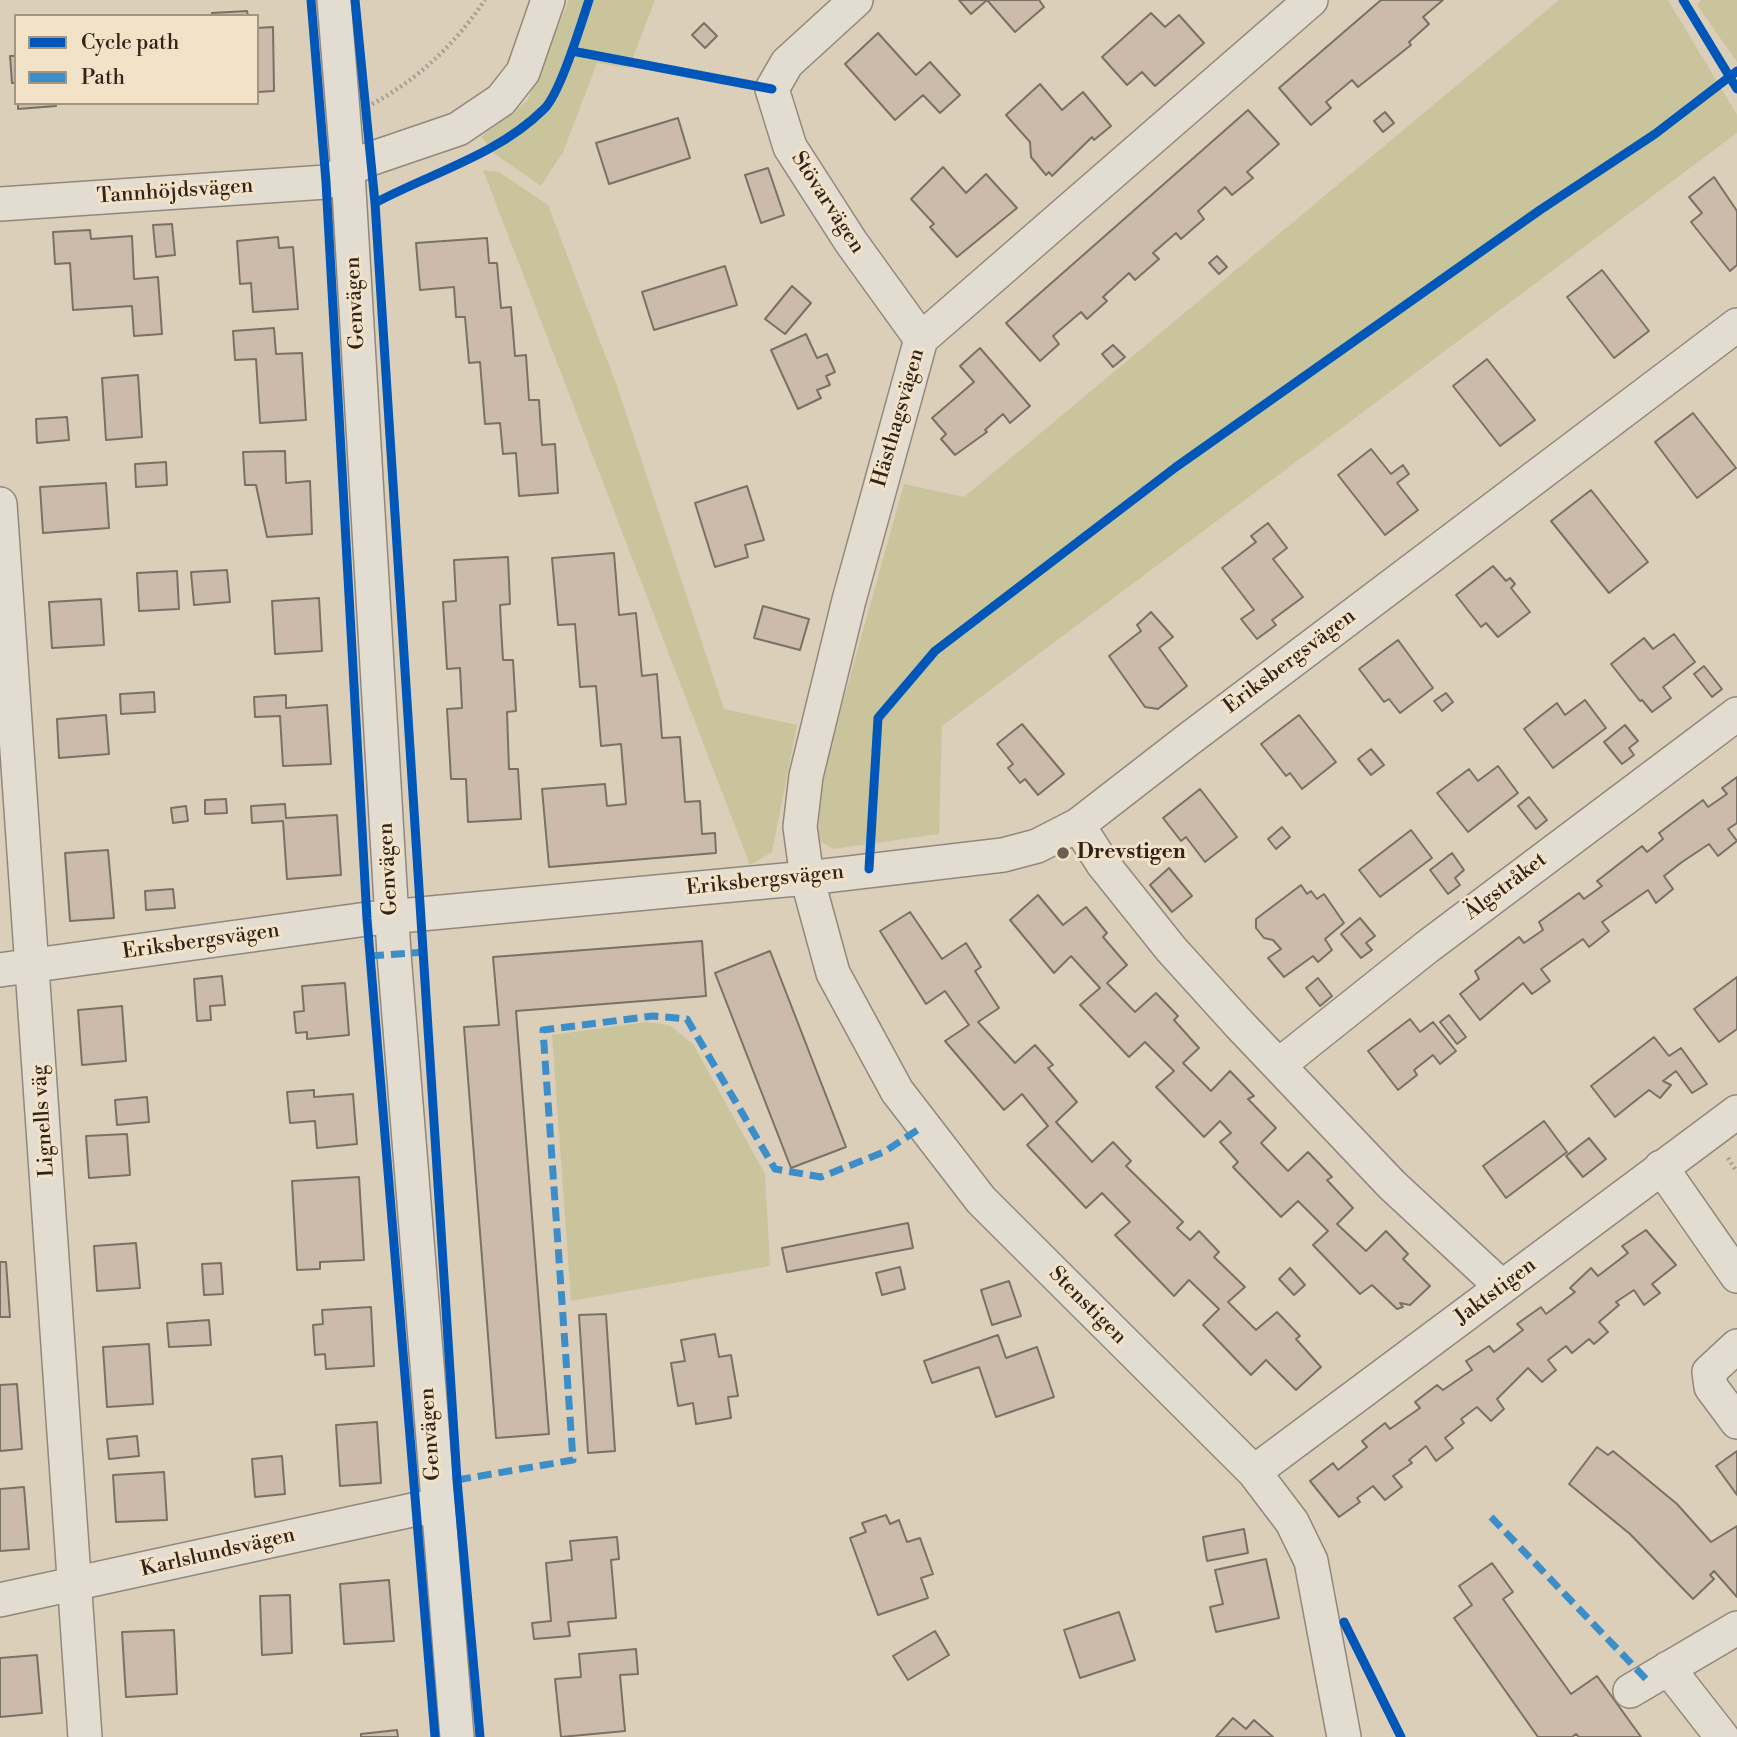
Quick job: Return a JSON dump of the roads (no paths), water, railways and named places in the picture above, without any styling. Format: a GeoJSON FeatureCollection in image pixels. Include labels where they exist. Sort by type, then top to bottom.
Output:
{"type":"FeatureCollection","features":[{"type":"Feature","properties":{"kind":"street","name":"Genvägen"},"geometry":{"type":"LineString","coordinates":[[334,0],[359,166],[392,916],[457,1737]]}},
{"type":"Feature","properties":{"kind":"street","name":"Tannhöjdsvägen"},"geometry":{"type":"LineString","coordinates":[[0,204],[326,182],[359,166],[458,129],[502,100],[523,72],[548,0]]}},
{"type":"Feature","properties":{"kind":"street","name":"Stövarvägen"},"geometry":{"type":"LineString","coordinates":[[856,0],[788,63],[772,89],[790,147],[851,242],[921,339]]}},
{"type":"Feature","properties":{"kind":"street","name":"Hästhagsvägen"},"geometry":{"type":"LineString","coordinates":[[807,878],[800,827],[806,776],[849,600],[921,339],[1311,0]]}},
{"type":"Feature","properties":{"kind":"street","name":"Eriksbergsvägen"},"geometry":{"type":"LineString","coordinates":[[0,970],[392,916],[807,878],[1003,855],[1037,846],[1079,825],[1206,725],[1737,325]]}},
{"type":"Feature","properties":{"kind":"street","name":"Lignells väg"},"geometry":{"type":"LineString","coordinates":[[0,504],[85,1737]]}},
{"type":"Feature","properties":{"kind":"street","name":"Älgstråket"},"geometry":{"type":"LineString","coordinates":[[1279,1065],[1427,947],[1737,714]]}},
{"type":"Feature","properties":{"kind":"street"},"geometry":{"type":"LineString","coordinates":[[1079,825],[1103,864],[1171,948],[1392,1185],[1502,1287]]}},
{"type":"Feature","properties":{"kind":"street","name":"Stenstigen"},"geometry":{"type":"LineString","coordinates":[[807,878],[833,973],[897,1091],[930,1138],[981,1200],[1254,1472],[1292,1522],[1311,1561],[1344,1737]]}},
{"type":"Feature","properties":{"kind":"street","name":"Jaktstigen"},"geometry":{"type":"LineString","coordinates":[[1254,1472],[1737,1112]]}},
{"type":"Feature","properties":{"kind":"street"},"geometry":{"type":"LineString","coordinates":[[1661,1167],[1737,1276]]}},
{"type":"Feature","properties":{"kind":"street"},"geometry":{"type":"LineString","coordinates":[[1737,1346],[1709,1372],[1711,1388],[1737,1422]]}},
{"type":"Feature","properties":{"kind":"street","name":"Karlslundsvägen"},"geometry":{"type":"LineString","coordinates":[[0,1600],[416,1508],[437,1507]]}},
{"type":"Feature","properties":{"kind":"street"},"geometry":{"type":"LineString","coordinates":[[1630,1691],[1737,1628]]}},
{"type":"Feature","properties":{"kind":"street"},"geometry":{"type":"LineString","coordinates":[[1668,1668],[1722,1737]]}},
{"type":"Feature","properties":{"kind":"place","name":"Drevstigen"},"geometry":{"type":"Point","coordinates":[1063,853]}}]}
